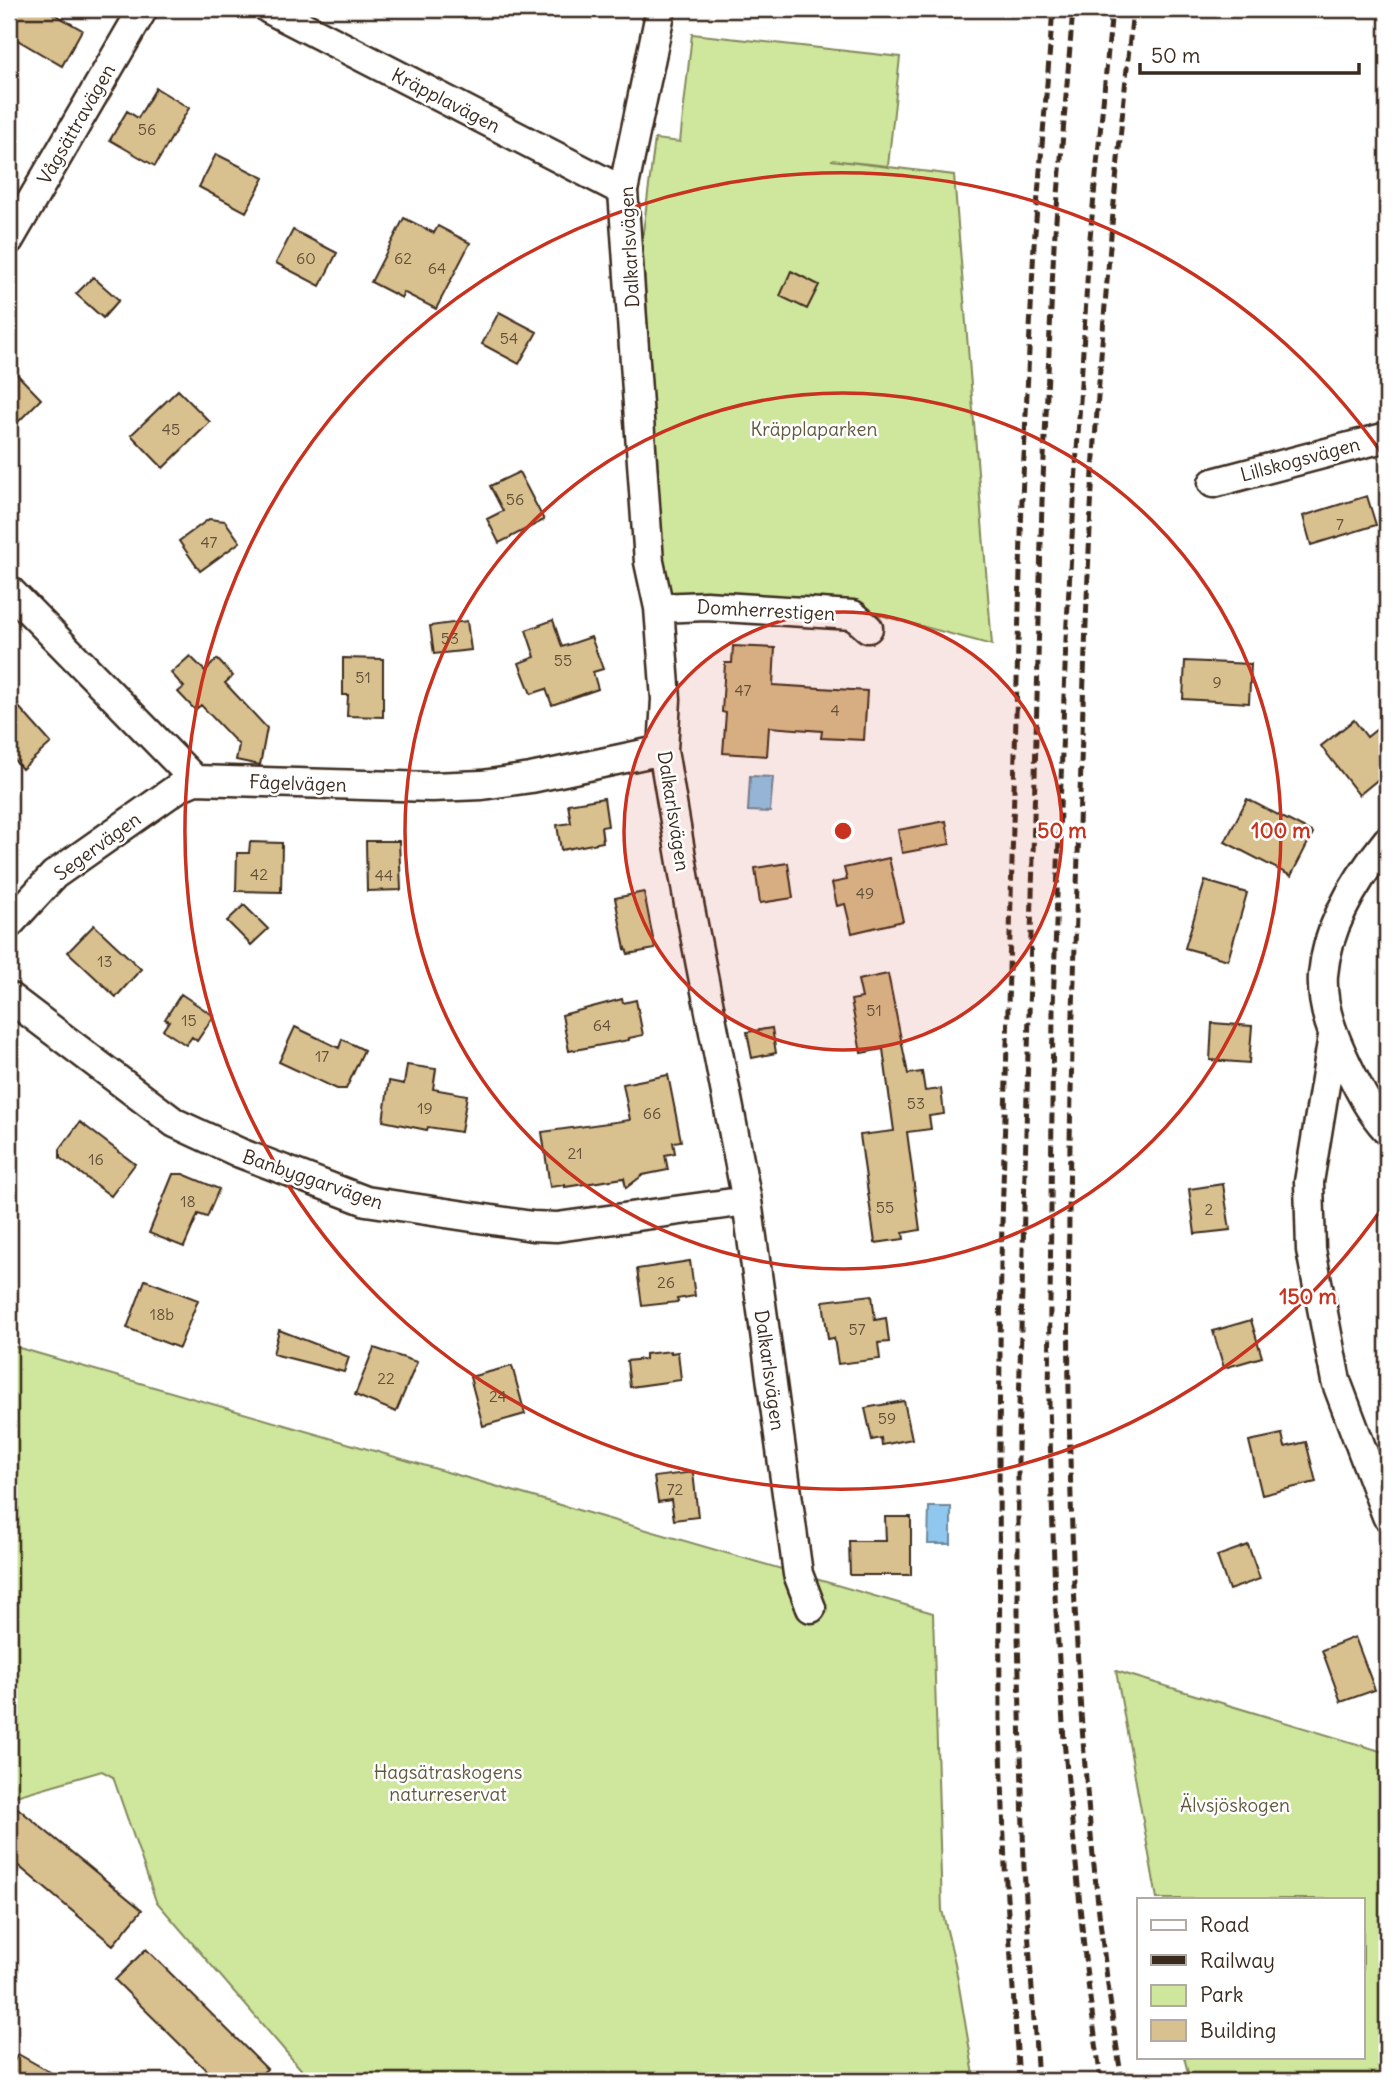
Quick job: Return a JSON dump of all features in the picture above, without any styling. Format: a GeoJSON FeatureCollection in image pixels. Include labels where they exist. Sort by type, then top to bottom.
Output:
{"type":"FeatureCollection","features":[{"type":"Feature","properties":{"kind":"street","name":"Vågsättravägen"},"geometry":{"type":"LineString","coordinates":[[9,240],[142,9]]}},
{"type":"Feature","properties":{"kind":"street","name":"Kräpplavägen"},"geometry":{"type":"LineString","coordinates":[[269,9],[624,191]]}},
{"type":"Feature","properties":{"kind":"street","name":"Dalkarlsvägen"},"geometry":{"type":"LineString","coordinates":[[661,9],[624,191],[649,562],[659,608],[666,699],[663,750],[689,904],[747,1201],[798,1574],[811,1608]]}},
{"type":"Feature","properties":{"kind":"street","name":"Lillskogsvägen"},"geometry":{"type":"LineString","coordinates":[[1213,483],[1387,437]]}},
{"type":"Feature","properties":{"kind":"street"},"geometry":{"type":"LineString","coordinates":[[9,590],[195,780]]}},
{"type":"Feature","properties":{"kind":"street","name":"Domherrestigen"},"geometry":{"type":"LineString","coordinates":[[659,608],[706,606],[853,615],[868,628]]}},
{"type":"Feature","properties":{"kind":"street","name":"Fågelvägen"},"geometry":{"type":"LineString","coordinates":[[195,780],[432,788],[482,785],[531,778],[663,750]]}},
{"type":"Feature","properties":{"kind":"street","name":"Segervägen"},"geometry":{"type":"LineString","coordinates":[[9,924],[54,875],[179,788],[195,780]]}},
{"type":"Feature","properties":{"kind":"street"},"geometry":{"type":"LineString","coordinates":[[1387,841],[1370,862],[1351,894],[1329,942],[1323,975],[1325,1005],[1333,1036],[1369,1110],[1387,1130]]}},
{"type":"Feature","properties":{"kind":"street","name":"Banbyggarvägen"},"geometry":{"type":"LineString","coordinates":[[9,997],[175,1123],[240,1153],[366,1201],[532,1226],[557,1227],[747,1201]]}},
{"type":"Feature","properties":{"kind":"street"},"geometry":{"type":"LineString","coordinates":[[1333,1036],[1309,1182],[1311,1250],[1336,1381],[1380,1468],[1387,1516]]}},
{"type":"Feature","properties":{"kind":"green space","name":"Kräpplaparken"},"geometry":{"type":"Polygon","coordinates":[[[692,34],[900,57],[888,166],[831,160],[954,175],[992,645],[876,614],[790,597],[664,592],[642,240],[655,139],[680,142],[692,34]]]}},
{"type":"Feature","properties":{"kind":"green space","name":"Hagsätraskogens naturreservat"},"geometry":{"type":"Polygon","coordinates":[[[9,1345],[933,1613],[942,1910],[955,1963],[975,2081],[311,2081],[156,1901],[113,1777],[102,1771],[9,1798],[9,1345]]]}},
{"type":"Feature","properties":{"kind":"green space","name":"Älvsjöskogen"},"geometry":{"type":"Polygon","coordinates":[[[1116,1671],[1387,1753],[1387,2081],[1190,2081],[1184,2058],[1364,2058],[1364,1898],[1157,1898],[1116,1671]]]}},
{"type":"Feature","properties":{"kind":"water"},"geometry":{"type":"Polygon","coordinates":[[[750,776],[773,777],[770,812],[748,811],[750,776]]]}},
{"type":"Feature","properties":{"kind":"water"},"geometry":{"type":"Polygon","coordinates":[[[929,1507],[951,1507],[951,1544],[928,1544],[929,1507]]]}},
{"type":"Feature","properties":{"kind":"building"},"geometry":{"type":"Polygon","coordinates":[[[9,9],[45,9],[82,30],[62,66],[9,35],[9,9]]]}},
{"type":"Feature","properties":{"kind":"building"},"geometry":{"type":"Polygon","coordinates":[[[156,88],[189,108],[155,166],[110,140],[127,111],[138,118],[156,88]]]}},
{"type":"Feature","properties":{"kind":"building"},"geometry":{"type":"Polygon","coordinates":[[[216,154],[264,178],[246,212],[199,187],[216,154]]]}},
{"type":"Feature","properties":{"kind":"building"},"geometry":{"type":"Polygon","coordinates":[[[404,218],[434,233],[438,226],[470,243],[436,309],[403,292],[402,298],[371,282],[404,218]]]}},
{"type":"Feature","properties":{"kind":"building"},"geometry":{"type":"Polygon","coordinates":[[[293,230],[337,253],[320,286],[276,263],[293,230]]]}},
{"type":"Feature","properties":{"kind":"building"},"geometry":{"type":"Polygon","coordinates":[[[791,271],[819,285],[807,309],[780,296],[791,271]]]}},
{"type":"Feature","properties":{"kind":"building"},"geometry":{"type":"Polygon","coordinates":[[[93,277],[119,300],[103,318],[76,294],[93,277]]]}},
{"type":"Feature","properties":{"kind":"building"},"geometry":{"type":"Polygon","coordinates":[[[499,312],[537,332],[519,364],[482,344],[499,312]]]}},
{"type":"Feature","properties":{"kind":"building"},"geometry":{"type":"Polygon","coordinates":[[[9,366],[41,399],[9,431],[9,366]]]}},
{"type":"Feature","properties":{"kind":"building"},"geometry":{"type":"Polygon","coordinates":[[[178,390],[210,422],[163,468],[131,435],[178,390]]]}},
{"type":"Feature","properties":{"kind":"building"},"geometry":{"type":"Polygon","coordinates":[[[519,472],[544,520],[499,543],[487,519],[503,511],[490,486],[519,472]]]}},
{"type":"Feature","properties":{"kind":"building"},"geometry":{"type":"Polygon","coordinates":[[[1367,496],[1376,525],[1311,545],[1303,516],[1367,496]]]}},
{"type":"Feature","properties":{"kind":"building"},"geometry":{"type":"Polygon","coordinates":[[[209,519],[225,521],[240,542],[200,571],[179,541],[209,519]]]}},
{"type":"Feature","properties":{"kind":"building"},"geometry":{"type":"Polygon","coordinates":[[[553,620],[562,647],[591,637],[603,669],[593,672],[598,689],[552,705],[546,689],[531,694],[519,663],[535,657],[526,630],[553,620]]]}},
{"type":"Feature","properties":{"kind":"building"},"geometry":{"type":"Polygon","coordinates":[[[467,621],[471,650],[434,654],[430,626],[467,621]]]}},
{"type":"Feature","properties":{"kind":"building"},"geometry":{"type":"Polygon","coordinates":[[[733,646],[775,648],[773,685],[867,691],[864,740],[821,738],[822,731],[769,727],[767,756],[723,753],[726,713],[722,712],[725,663],[732,663],[733,646]]]}},
{"type":"Feature","properties":{"kind":"building"},"geometry":{"type":"Polygon","coordinates":[[[190,656],[205,671],[217,659],[233,676],[225,683],[267,728],[260,765],[236,760],[239,745],[201,705],[195,710],[178,692],[184,687],[171,673],[190,656]]]}},
{"type":"Feature","properties":{"kind":"building"},"geometry":{"type":"Polygon","coordinates":[[[343,658],[383,659],[383,717],[347,716],[348,695],[343,695],[343,658]]]}},
{"type":"Feature","properties":{"kind":"building"},"geometry":{"type":"Polygon","coordinates":[[[1185,661],[1251,664],[1249,703],[1183,699],[1185,661]]]}},
{"type":"Feature","properties":{"kind":"building"},"geometry":{"type":"Polygon","coordinates":[[[9,696],[51,743],[22,769],[9,754],[9,696]]]}},
{"type":"Feature","properties":{"kind":"building"},"geometry":{"type":"Polygon","coordinates":[[[1354,720],[1367,737],[1387,721],[1387,772],[1359,795],[1321,746],[1354,720]]]}},
{"type":"Feature","properties":{"kind":"building"},"geometry":{"type":"Polygon","coordinates":[[[604,798],[608,826],[601,827],[603,842],[561,850],[557,825],[571,823],[568,804],[604,798]]]}},
{"type":"Feature","properties":{"kind":"building"},"geometry":{"type":"Polygon","coordinates":[[[1247,799],[1313,833],[1291,876],[1225,842],[1247,799]]]}},
{"type":"Feature","properties":{"kind":"building"},"geometry":{"type":"Polygon","coordinates":[[[946,821],[950,844],[902,853],[898,830],[946,821]]]}},
{"type":"Feature","properties":{"kind":"building"},"geometry":{"type":"Polygon","coordinates":[[[366,841],[399,841],[401,890],[367,891],[366,841]]]}},
{"type":"Feature","properties":{"kind":"building"},"geometry":{"type":"Polygon","coordinates":[[[250,842],[282,843],[281,892],[236,891],[237,853],[249,853],[250,842]]]}},
{"type":"Feature","properties":{"kind":"building"},"geometry":{"type":"Polygon","coordinates":[[[889,858],[903,921],[852,933],[845,904],[837,906],[832,883],[847,880],[844,868],[889,858]]]}},
{"type":"Feature","properties":{"kind":"building"},"geometry":{"type":"Polygon","coordinates":[[[788,863],[793,898],[760,903],[755,868],[788,863]]]}},
{"type":"Feature","properties":{"kind":"building"},"geometry":{"type":"Polygon","coordinates":[[[1205,881],[1247,893],[1228,960],[1185,948],[1205,881]]]}},
{"type":"Feature","properties":{"kind":"building"},"geometry":{"type":"Polygon","coordinates":[[[644,892],[655,949],[628,954],[615,898],[644,892]]]}},
{"type":"Feature","properties":{"kind":"building"},"geometry":{"type":"Polygon","coordinates":[[[244,905],[268,929],[251,945],[227,921],[244,905]]]}},
{"type":"Feature","properties":{"kind":"building"},"geometry":{"type":"Polygon","coordinates":[[[94,925],[141,969],[116,997],[68,952],[94,925]]]}},
{"type":"Feature","properties":{"kind":"building"},"geometry":{"type":"Polygon","coordinates":[[[888,974],[908,1074],[922,1072],[925,1091],[941,1089],[944,1114],[929,1116],[931,1129],[907,1132],[920,1230],[903,1233],[904,1239],[875,1243],[860,1135],[894,1131],[883,1049],[861,1053],[851,1000],[862,998],[858,980],[888,974]]]}},
{"type":"Feature","properties":{"kind":"building"},"geometry":{"type":"Polygon","coordinates":[[[181,994],[214,1016],[197,1041],[192,1037],[186,1045],[163,1030],[169,1021],[165,1019],[181,994]]]}},
{"type":"Feature","properties":{"kind":"building"},"geometry":{"type":"Polygon","coordinates":[[[622,999],[623,1003],[636,1000],[643,1035],[569,1051],[562,1015],[622,999]]]}},
{"type":"Feature","properties":{"kind":"building"},"geometry":{"type":"Polygon","coordinates":[[[1212,1023],[1252,1026],[1249,1063],[1210,1060],[1212,1023]]]}},
{"type":"Feature","properties":{"kind":"building"},"geometry":{"type":"Polygon","coordinates":[[[295,1027],[339,1048],[342,1039],[364,1050],[346,1089],[337,1089],[279,1062],[295,1027]]]}},
{"type":"Feature","properties":{"kind":"building"},"geometry":{"type":"Polygon","coordinates":[[[772,1028],[776,1053],[752,1058],[747,1032],[772,1028]]]}},
{"type":"Feature","properties":{"kind":"building"},"geometry":{"type":"Polygon","coordinates":[[[407,1065],[436,1069],[433,1089],[467,1095],[461,1132],[428,1127],[427,1130],[383,1121],[389,1081],[404,1084],[407,1065]]]}},
{"type":"Feature","properties":{"kind":"building"},"geometry":{"type":"Polygon","coordinates":[[[668,1075],[681,1141],[673,1142],[675,1153],[665,1155],[668,1170],[643,1175],[626,1188],[624,1178],[550,1187],[542,1132],[630,1120],[623,1084],[668,1075]]]}},
{"type":"Feature","properties":{"kind":"building"},"geometry":{"type":"Polygon","coordinates":[[[80,1122],[135,1164],[111,1196],[60,1158],[60,1149],[80,1122]]]}},
{"type":"Feature","properties":{"kind":"building"},"geometry":{"type":"Polygon","coordinates":[[[173,1174],[183,1174],[219,1189],[207,1217],[198,1214],[184,1247],[149,1233],[173,1174]]]}},
{"type":"Feature","properties":{"kind":"building"},"geometry":{"type":"Polygon","coordinates":[[[1223,1184],[1230,1230],[1195,1234],[1189,1189],[1223,1184]]]}},
{"type":"Feature","properties":{"kind":"building"},"geometry":{"type":"Polygon","coordinates":[[[690,1261],[695,1296],[677,1299],[678,1302],[642,1306],[637,1269],[690,1261]]]}},
{"type":"Feature","properties":{"kind":"building"},"geometry":{"type":"Polygon","coordinates":[[[145,1280],[198,1300],[179,1348],[127,1328],[145,1280]]]}},
{"type":"Feature","properties":{"kind":"building"},"geometry":{"type":"Polygon","coordinates":[[[872,1295],[875,1320],[886,1318],[889,1342],[878,1343],[880,1359],[838,1364],[834,1338],[828,1339],[823,1301],[872,1295]]]}},
{"type":"Feature","properties":{"kind":"building"},"geometry":{"type":"Polygon","coordinates":[[[1251,1320],[1262,1357],[1224,1368],[1213,1331],[1251,1320]]]}},
{"type":"Feature","properties":{"kind":"building"},"geometry":{"type":"Polygon","coordinates":[[[279,1330],[349,1357],[344,1372],[273,1354],[279,1330]]]}},
{"type":"Feature","properties":{"kind":"building"},"geometry":{"type":"Polygon","coordinates":[[[374,1348],[417,1362],[396,1412],[355,1395],[374,1348]]]}},
{"type":"Feature","properties":{"kind":"building"},"geometry":{"type":"Polygon","coordinates":[[[678,1352],[681,1380],[630,1387],[627,1361],[645,1359],[645,1354],[678,1352]]]}},
{"type":"Feature","properties":{"kind":"building"},"geometry":{"type":"Polygon","coordinates":[[[512,1366],[525,1414],[483,1426],[470,1377],[512,1366]]]}},
{"type":"Feature","properties":{"kind":"building"},"geometry":{"type":"Polygon","coordinates":[[[904,1401],[912,1439],[882,1445],[881,1438],[872,1440],[865,1408],[904,1401]]]}},
{"type":"Feature","properties":{"kind":"building"},"geometry":{"type":"Polygon","coordinates":[[[1282,1434],[1285,1447],[1306,1442],[1316,1482],[1262,1495],[1249,1441],[1282,1434]]]}},
{"type":"Feature","properties":{"kind":"building"},"geometry":{"type":"Polygon","coordinates":[[[693,1472],[698,1517],[674,1520],[671,1500],[658,1502],[654,1477],[693,1472]]]}},
{"type":"Feature","properties":{"kind":"building"},"geometry":{"type":"Polygon","coordinates":[[[885,1517],[911,1517],[911,1575],[850,1575],[849,1541],[886,1541],[885,1517]]]}},
{"type":"Feature","properties":{"kind":"building"},"geometry":{"type":"Polygon","coordinates":[[[1248,1545],[1260,1579],[1229,1590],[1217,1556],[1248,1545]]]}},
{"type":"Feature","properties":{"kind":"building"},"geometry":{"type":"Polygon","coordinates":[[[1355,1637],[1375,1690],[1341,1702],[1322,1650],[1355,1637]]]}},
{"type":"Feature","properties":{"kind":"building"},"geometry":{"type":"Polygon","coordinates":[[[9,1801],[142,1910],[113,1945],[9,1858],[9,1801]]]}},
{"type":"Feature","properties":{"kind":"building"},"geometry":{"type":"Polygon","coordinates":[[[146,1949],[267,2069],[253,2081],[195,2081],[206,2070],[115,1980],[146,1949]]]}},
{"type":"Feature","properties":{"kind":"building"},"geometry":{"type":"Polygon","coordinates":[[[18,2054],[66,2081],[9,2081],[9,2070],[18,2054]]]}},
{"type":"Feature","properties":{"kind":"railway"},"geometry":{"type":"LineString","coordinates":[[1019,2081],[1005,1867],[1000,1719],[1001,1261],[1022,499],[1034,245],[1053,9]]}},
{"type":"Feature","properties":{"kind":"railway"},"geometry":{"type":"LineString","coordinates":[[1038,2081],[1024,1868],[1018,1635],[1018,1448],[1042,501],[1054,245],[1073,9]]}},
{"type":"Feature","properties":{"kind":"railway"},"geometry":{"type":"LineString","coordinates":[[1101,2081],[1086,1968],[1064,1740],[1055,1596],[1049,1403],[1053,1009],[1066,639],[1089,248],[1112,9]]}},
{"type":"Feature","properties":{"kind":"railway"},"geometry":{"type":"LineString","coordinates":[[1122,2081],[1102,1940],[1078,1657],[1072,1515],[1069,1230],[1075,946],[1091,508],[1109,258],[1133,9]]}}]}
